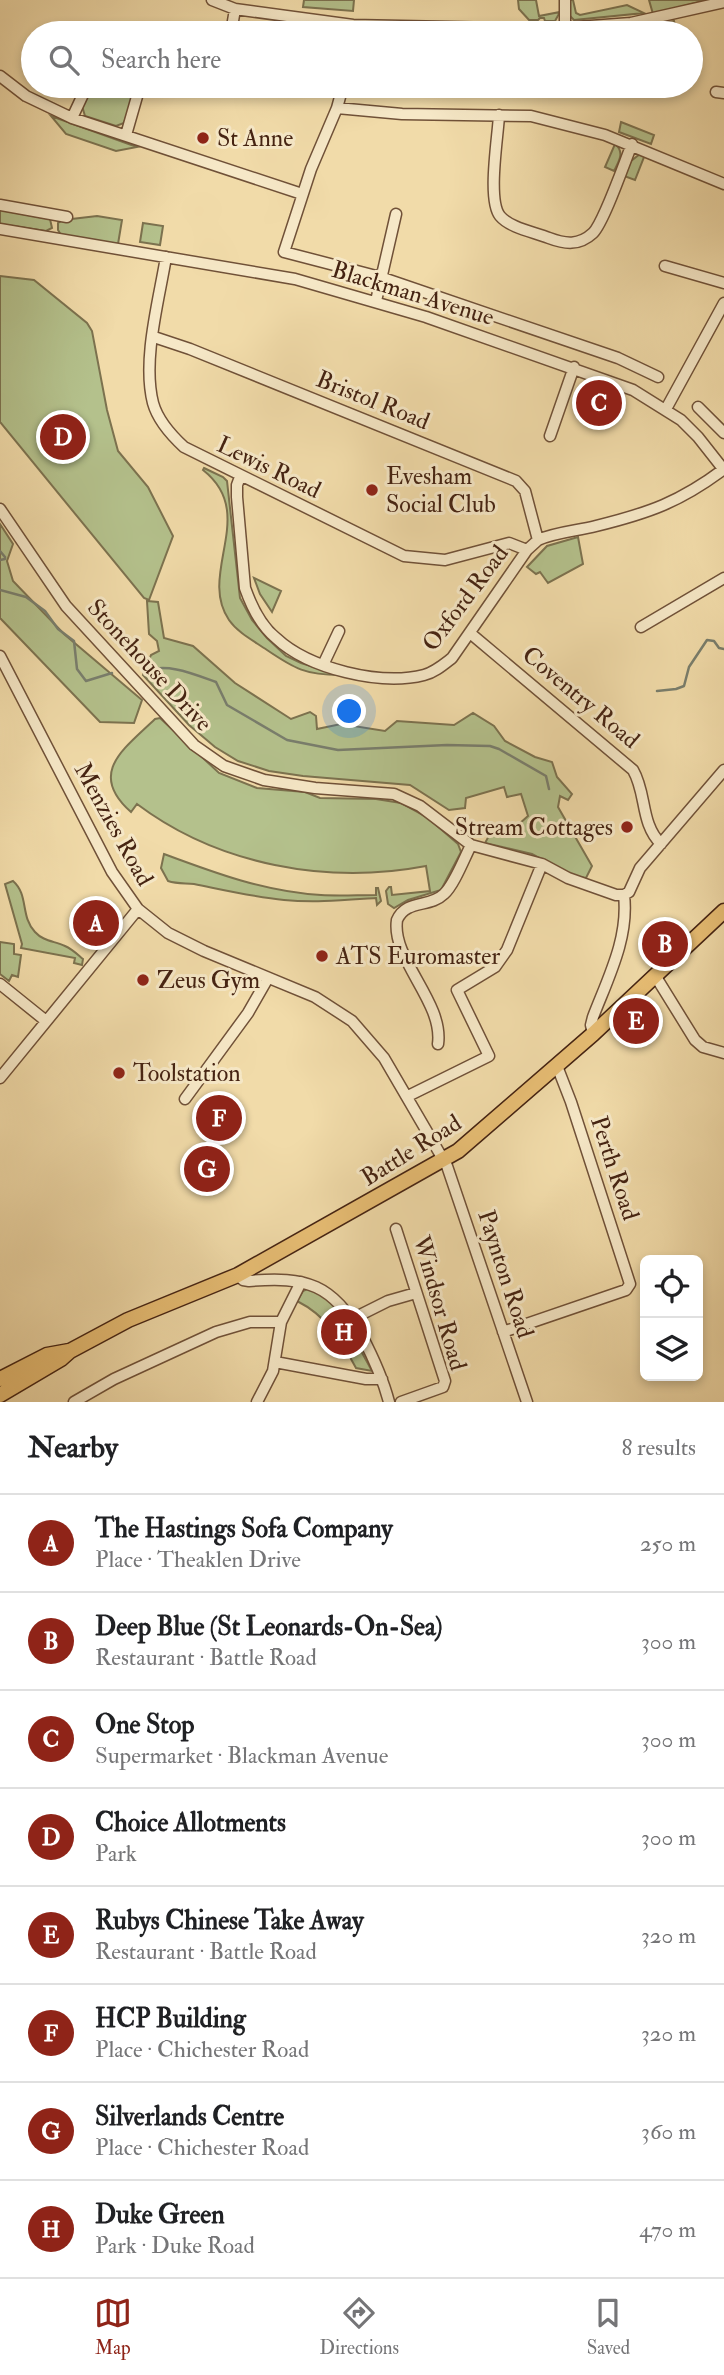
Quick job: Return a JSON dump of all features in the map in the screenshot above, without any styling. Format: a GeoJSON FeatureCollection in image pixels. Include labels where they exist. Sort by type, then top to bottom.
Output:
{"type":"FeatureCollection","features":[{"type":"Feature","properties":{"kind":"main road","name":"Battle Road"},"geometry":{"type":"LineString","coordinates":[[0,1395],[61,1360],[70,1351],[128,1320],[238,1275],[445,1160],[503,1114],[593,1034],[724,911]]}},
{"type":"Feature","properties":{"kind":"main road","name":"Battle Road"},"geometry":{"type":"LineString","coordinates":[[0,1379],[36,1360],[58,1352],[70,1351]]}},
{"type":"Feature","properties":{"kind":"street"},"geometry":{"type":"LineString","coordinates":[[212,0],[235,9],[306,21]]}},
{"type":"Feature","properties":{"kind":"street"},"geometry":{"type":"LineString","coordinates":[[565,0],[565,21]]}},
{"type":"Feature","properties":{"kind":"street"},"geometry":{"type":"LineString","coordinates":[[640,21],[724,2]]}},
{"type":"Feature","properties":{"kind":"street"},"geometry":{"type":"LineString","coordinates":[[233,21],[235,9]]}},
{"type":"Feature","properties":{"kind":"street"},"geometry":{"type":"LineString","coordinates":[[0,76],[21,92]]}},
{"type":"Feature","properties":{"kind":"street"},"geometry":{"type":"LineString","coordinates":[[30,98],[72,118],[302,194],[340,98]]}},
{"type":"Feature","properties":{"kind":"street"},"geometry":{"type":"LineString","coordinates":[[72,118],[81,98]]}},
{"type":"Feature","properties":{"kind":"street"},"geometry":{"type":"LineString","coordinates":[[126,135],[137,98]]}},
{"type":"Feature","properties":{"kind":"street"},"geometry":{"type":"LineString","coordinates":[[337,108],[402,114],[530,116],[632,144],[724,184]]}},
{"type":"Feature","properties":{"kind":"street"},"geometry":{"type":"LineString","coordinates":[[499,115],[495,207],[500,216],[511,224],[564,243],[580,242],[596,231],[632,144]]}},
{"type":"Feature","properties":{"kind":"street","name":"Blackman Avenue"},"geometry":{"type":"LineString","coordinates":[[302,194],[284,252],[380,277],[618,358],[658,377]]}},
{"type":"Feature","properties":{"kind":"street"},"geometry":{"type":"LineString","coordinates":[[0,205],[62,216],[53,237]]}},
{"type":"Feature","properties":{"kind":"street"},"geometry":{"type":"LineString","coordinates":[[376,301],[396,214]]}},
{"type":"Feature","properties":{"kind":"street","name":"Blackman Avenue"},"geometry":{"type":"LineString","coordinates":[[0,229],[295,279],[376,301],[633,390],[681,420],[724,470]]}},
{"type":"Feature","properties":{"kind":"street","name":"Lewis Road"},"geometry":{"type":"LineString","coordinates":[[166,257],[150,385],[154,405],[162,422],[184,447],[404,556],[444,560],[509,543],[527,550]]}},
{"type":"Feature","properties":{"kind":"street"},"geometry":{"type":"LineString","coordinates":[[665,266],[724,283]]}},
{"type":"Feature","properties":{"kind":"street"},"geometry":{"type":"LineString","coordinates":[[666,409],[724,303]]}},
{"type":"Feature","properties":{"kind":"street","name":"Bristol Road"},"geometry":{"type":"LineString","coordinates":[[154,337],[190,349],[516,481],[525,491],[538,540]]}},
{"type":"Feature","properties":{"kind":"street"},"geometry":{"type":"LineString","coordinates":[[550,436],[574,368]]}},
{"type":"Feature","properties":{"kind":"street"},"geometry":{"type":"LineString","coordinates":[[698,407],[724,433]]}},
{"type":"Feature","properties":{"kind":"street","name":"Oxford Road"},"geometry":{"type":"LineString","coordinates":[[240,477],[237,497],[243,572],[249,600],[276,639],[298,655],[323,665],[347,672],[396,678],[427,674],[439,669],[452,658],[527,550],[538,540],[666,506],[724,470]]}},
{"type":"Feature","properties":{"kind":"street","name":"Stonehouse Drive"},"geometry":{"type":"LineString","coordinates":[[0,509],[66,606],[194,745],[223,765],[260,780],[315,788],[394,794],[431,813],[471,845],[541,864],[616,895],[624,895]]}},
{"type":"Feature","properties":{"kind":"street"},"geometry":{"type":"LineString","coordinates":[[641,627],[724,578]]}},
{"type":"Feature","properties":{"kind":"street"},"geometry":{"type":"LineString","coordinates":[[323,665],[340,631]]}},
{"type":"Feature","properties":{"kind":"street","name":"Coventry Road"},"geometry":{"type":"LineString","coordinates":[[470,633],[634,770],[642,788],[649,830],[661,844]]}},
{"type":"Feature","properties":{"kind":"street","name":"Menzies Road"},"geometry":{"type":"LineString","coordinates":[[0,656],[112,872],[138,909],[168,933],[204,951],[315,997],[352,1021],[384,1058],[445,1160]]}},
{"type":"Feature","properties":{"kind":"street"},"geometry":{"type":"LineString","coordinates":[[593,1034],[593,1017],[619,950],[624,895],[629,892],[640,868],[724,771]]}},
{"type":"Feature","properties":{"kind":"street"},"geometry":{"type":"LineString","coordinates":[[438,1044],[439,1024],[400,942],[397,919],[408,906],[440,898],[447,892],[471,845]]}},
{"type":"Feature","properties":{"kind":"street"},"geometry":{"type":"LineString","coordinates":[[408,1096],[489,1056],[457,990],[495,968],[507,950],[541,864]]}},
{"type":"Feature","properties":{"kind":"street"},"geometry":{"type":"LineString","coordinates":[[0,1079],[138,909]]}},
{"type":"Feature","properties":{"kind":"street"},"geometry":{"type":"LineString","coordinates":[[656,976],[695,1040],[703,1047],[724,1052]]}},
{"type":"Feature","properties":{"kind":"street"},"geometry":{"type":"LineString","coordinates":[[185,1099],[248,1013],[268,978]]}},
{"type":"Feature","properties":{"kind":"street"},"geometry":{"type":"LineString","coordinates":[[0,984],[46,1021]]}},
{"type":"Feature","properties":{"kind":"street","name":"Perth Road"},"geometry":{"type":"LineString","coordinates":[[503,1332],[626,1290],[630,1284],[557,1066]]}},
{"type":"Feature","properties":{"kind":"street","name":"Paynton Road"},"geometry":{"type":"LineString","coordinates":[[445,1160],[527,1402]]}},
{"type":"Feature","properties":{"kind":"street","name":"Windsor Road"},"geometry":{"type":"LineString","coordinates":[[396,1229],[445,1381],[443,1387],[401,1402]]}},
{"type":"Feature","properties":{"kind":"street"},"geometry":{"type":"LineString","coordinates":[[238,1275],[248,1281],[278,1279],[301,1282],[332,1295],[352,1319],[382,1379],[389,1402]]}},
{"type":"Feature","properties":{"kind":"street"},"geometry":{"type":"LineString","coordinates":[[257,1402],[270,1380],[281,1322],[301,1282]]}},
{"type":"Feature","properties":{"kind":"street"},"geometry":{"type":"LineString","coordinates":[[352,1319],[388,1301],[416,1293]]}},
{"type":"Feature","properties":{"kind":"street"},"geometry":{"type":"LineString","coordinates":[[74,1402],[114,1378],[216,1332],[250,1322],[281,1322]]}},
{"type":"Feature","properties":{"kind":"street"},"geometry":{"type":"LineString","coordinates":[[275,1362],[356,1378],[382,1379]]}},
{"type":"Feature","properties":{"kind":"green space"},"geometry":{"type":"Polygon","coordinates":[[[304,0],[354,0],[353,11],[303,7],[304,0]]]}},
{"type":"Feature","properties":{"kind":"green space"},"geometry":{"type":"Polygon","coordinates":[[[518,0],[536,0],[539,16],[560,12],[555,21],[545,21],[544,18],[529,20],[519,9],[518,0]]]}},
{"type":"Feature","properties":{"kind":"green space"},"geometry":{"type":"Polygon","coordinates":[[[568,0],[573,0],[576,13],[580,15],[627,5],[644,13],[574,20],[570,16],[568,0]]]}},
{"type":"Feature","properties":{"kind":"green space"},"geometry":{"type":"Polygon","coordinates":[[[649,0],[707,0],[653,14],[649,0]]]}},
{"type":"Feature","properties":{"kind":"green space"},"geometry":{"type":"Polygon","coordinates":[[[85,98],[132,98],[124,123],[116,126],[85,116],[82,106],[85,98]]]}},
{"type":"Feature","properties":{"kind":"green space"},"geometry":{"type":"Polygon","coordinates":[[[51,116],[137,147],[116,151],[66,134],[51,116]]]}},
{"type":"Feature","properties":{"kind":"green space"},"geometry":{"type":"Polygon","coordinates":[[[621,122],[654,135],[651,144],[619,132],[621,122]]]}},
{"type":"Feature","properties":{"kind":"green space"},"geometry":{"type":"Polygon","coordinates":[[[615,144],[620,153],[614,171],[605,167],[615,144]]]}},
{"type":"Feature","properties":{"kind":"green space"},"geometry":{"type":"Polygon","coordinates":[[[640,154],[644,157],[635,180],[624,176],[631,161],[640,154]]]}},
{"type":"Feature","properties":{"kind":"green space"},"geometry":{"type":"Polygon","coordinates":[[[0,210],[50,219],[52,228],[46,231],[0,224],[0,210]]]}},
{"type":"Feature","properties":{"kind":"green space"},"geometry":{"type":"Polygon","coordinates":[[[97,216],[122,220],[118,244],[61,235],[58,230],[58,223],[63,220],[97,216]]]}},
{"type":"Feature","properties":{"kind":"green space"},"geometry":{"type":"Polygon","coordinates":[[[143,223],[163,226],[160,245],[140,242],[143,223]]]}},
{"type":"Feature","properties":{"kind":"green space"},"geometry":{"type":"Polygon","coordinates":[[[0,276],[34,280],[87,323],[92,331],[118,451],[148,487],[173,536],[149,600],[144,598],[0,422],[0,276]]]}},
{"type":"Feature","properties":{"kind":"green space"},"geometry":{"type":"Polygon","coordinates":[[[204,468],[227,481],[240,598],[252,620],[286,656],[340,675],[318,674],[293,666],[246,636],[229,620],[221,602],[219,583],[227,524],[226,505],[219,487],[204,468]]]}},
{"type":"Feature","properties":{"kind":"green space"},"geometry":{"type":"Polygon","coordinates":[[[0,524],[13,544],[7,561],[13,581],[64,634],[142,700],[134,723],[100,722],[0,618],[0,524]]]}},
{"type":"Feature","properties":{"kind":"green space"},"geometry":{"type":"Polygon","coordinates":[[[578,537],[583,564],[548,583],[540,572],[536,574],[527,567],[547,546],[578,537]]]}},
{"type":"Feature","properties":{"kind":"green space"},"geometry":{"type":"Polygon","coordinates":[[[254,578],[281,591],[272,612],[260,594],[254,578]]]}},
{"type":"Feature","properties":{"kind":"green space"},"geometry":{"type":"Polygon","coordinates":[[[147,601],[158,602],[164,638],[193,646],[235,683],[291,719],[310,712],[316,716],[317,729],[341,724],[385,731],[397,721],[454,725],[473,713],[494,726],[505,741],[535,757],[552,762],[557,777],[572,794],[568,800],[560,796],[558,807],[592,866],[586,878],[572,876],[532,854],[485,843],[491,832],[519,824],[528,816],[521,794],[507,797],[504,787],[466,798],[465,808],[449,810],[410,785],[269,771],[238,761],[215,747],[189,725],[143,675],[151,655],[159,651],[157,641],[149,634],[147,601]]]}},
{"type":"Feature","properties":{"kind":"green space"},"geometry":{"type":"Polygon","coordinates":[[[160,718],[219,773],[257,788],[305,792],[320,798],[376,799],[401,803],[428,818],[458,844],[461,852],[441,890],[408,900],[394,908],[388,904],[386,891],[389,887],[392,895],[430,891],[426,866],[350,873],[275,865],[202,842],[137,804],[131,812],[118,798],[112,785],[111,773],[122,751],[155,719],[160,718]]]}},
{"type":"Feature","properties":{"kind":"green space"},"geometry":{"type":"Polygon","coordinates":[[[164,854],[222,875],[280,890],[321,895],[376,895],[378,888],[381,901],[377,905],[376,898],[284,900],[171,882],[161,868],[164,854]]]}},
{"type":"Feature","properties":{"kind":"green space"},"geometry":{"type":"Polygon","coordinates":[[[13,881],[21,893],[30,926],[45,939],[72,950],[83,959],[82,965],[74,963],[75,958],[21,948],[5,884],[13,881]]]}},
{"type":"Feature","properties":{"kind":"green space"},"geometry":{"type":"Polygon","coordinates":[[[0,942],[14,944],[14,954],[21,955],[18,977],[12,975],[9,981],[0,974],[0,942]]]}},
{"type":"Feature","properties":{"kind":"green space"},"geometry":{"type":"Polygon","coordinates":[[[307,1289],[324,1295],[336,1305],[372,1371],[356,1368],[339,1338],[325,1321],[297,1301],[307,1289]]]}},
{"type":"Feature","properties":{"kind":"waterway"},"geometry":{"type":"LineString","coordinates":[[0,551],[5,557],[0,560]]}},
{"type":"Feature","properties":{"kind":"waterway"},"geometry":{"type":"LineString","coordinates":[[0,590],[26,597],[45,611],[58,629],[74,641],[77,669],[86,681],[112,673]]}},
{"type":"Feature","properties":{"kind":"waterway"},"geometry":{"type":"LineString","coordinates":[[657,691],[684,686],[689,667],[707,640],[714,641],[719,648],[724,649]]}},
{"type":"Feature","properties":{"kind":"waterway"},"geometry":{"type":"LineString","coordinates":[[143,671],[171,669],[189,672],[216,682],[227,705],[287,740],[338,750],[447,745],[490,746],[546,776],[549,789]]}},
{"type":"Feature","properties":{"kind":"place","name":"St Anne"},"geometry":{"type":"Point","coordinates":[203,138]}},
{"type":"Feature","properties":{"kind":"place","name":"One Stop"},"geometry":{"type":"Point","coordinates":[599,403]}},
{"type":"Feature","properties":{"kind":"place","name":"Choice Allotments"},"geometry":{"type":"Point","coordinates":[63,437]}},
{"type":"Feature","properties":{"kind":"place","name":"Evesham Social Club"},"geometry":{"type":"Point","coordinates":[372,490]}},
{"type":"Feature","properties":{"kind":"place","name":"Stream Cottages"},"geometry":{"type":"Point","coordinates":[627,827]}},
{"type":"Feature","properties":{"kind":"place","name":"The Hastings Sofa Company"},"geometry":{"type":"Point","coordinates":[96,923]}},
{"type":"Feature","properties":{"kind":"place","name":"Deep Blue (St Leonards-On-Sea)"},"geometry":{"type":"Point","coordinates":[665,944]}},
{"type":"Feature","properties":{"kind":"place","name":"ATS Euromaster"},"geometry":{"type":"Point","coordinates":[322,956]}},
{"type":"Feature","properties":{"kind":"place","name":"Zeus Gym"},"geometry":{"type":"Point","coordinates":[143,980]}},
{"type":"Feature","properties":{"kind":"place","name":"Rubys Chinese Take Away"},"geometry":{"type":"Point","coordinates":[636,1021]}},
{"type":"Feature","properties":{"kind":"place","name":"Toolstation"},"geometry":{"type":"Point","coordinates":[119,1073]}},
{"type":"Feature","properties":{"kind":"place","name":"HCP Building"},"geometry":{"type":"Point","coordinates":[219,1118]}},
{"type":"Feature","properties":{"kind":"place","name":"Silverlands Centre"},"geometry":{"type":"Point","coordinates":[207,1169]}},
{"type":"Feature","properties":{"kind":"place","name":"Duke Green"},"geometry":{"type":"Point","coordinates":[344,1332]}}]}
